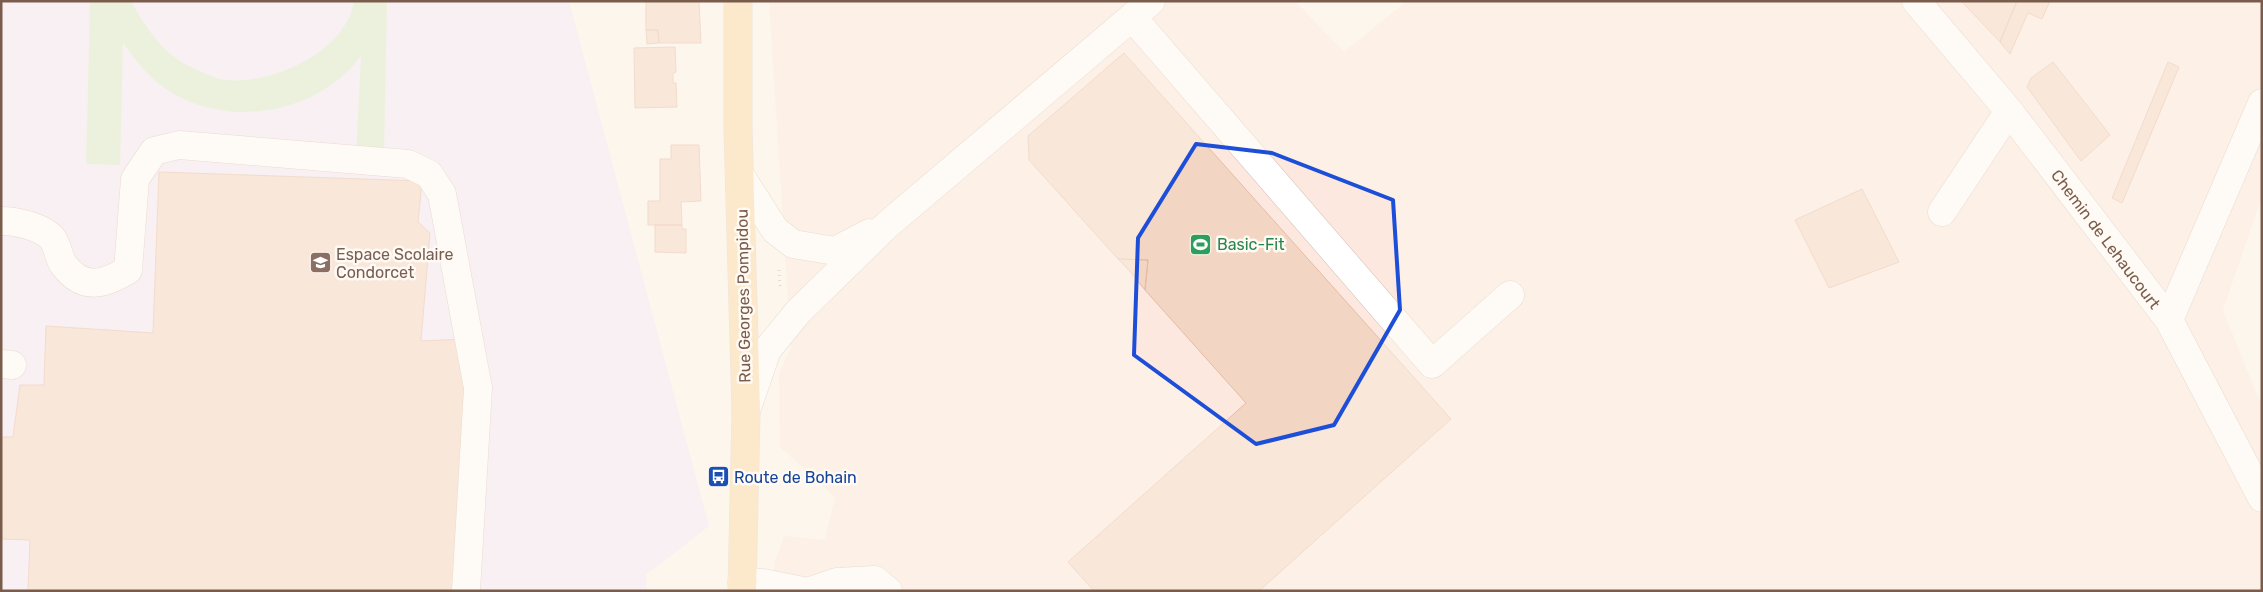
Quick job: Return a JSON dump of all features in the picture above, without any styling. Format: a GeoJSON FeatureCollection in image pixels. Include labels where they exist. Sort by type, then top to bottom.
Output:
{"type":"FeatureCollection","features":[{"type":"Feature","properties":{"kind":"main road","name":"Rue Georges Pompidou"},"geometry":{"type":"LineString","coordinates":[[738,1],[746,410],[742,586]]}},
{"type":"Feature","properties":{"kind":"street","name":"Chemin de Lehaucourt"},"geometry":{"type":"LineString","coordinates":[[1916,1],[2009,111],[2168,320],[2262,498]]}},
{"type":"Feature","properties":{"kind":"street"},"geometry":{"type":"LineString","coordinates":[[746,410],[767,350],[798,312],[887,225],[1142,9],[1432,364],[1510,295]]}},
{"type":"Feature","properties":{"kind":"street"},"geometry":{"type":"LineString","coordinates":[[2168,320],[2262,103]]}},
{"type":"Feature","properties":{"kind":"street"},"geometry":{"type":"LineString","coordinates":[[1942,212],[2009,111]]}},
{"type":"Feature","properties":{"kind":"street"},"geometry":{"type":"LineString","coordinates":[[1,221],[29,226],[50,236],[63,264],[82,281],[97,284],[112,280],[128,270],[136,179],[154,151],[179,145],[398,163],[408,164],[429,174],[442,194],[478,388],[466,591]]}},
{"type":"Feature","properties":{"kind":"street"},"geometry":{"type":"LineString","coordinates":[[740,175],[775,230],[793,244],[835,251],[887,225]]}},
{"type":"Feature","properties":{"kind":"street"},"geometry":{"type":"LineString","coordinates":[[810,591],[837,582],[875,580],[888,591]]}},
{"type":"Feature","properties":{"kind":"street"},"geometry":{"type":"LineString","coordinates":[[742,586],[764,582],[803,591]]}},
{"type":"Feature","properties":{"kind":"highlighted area"},"geometry":{"type":"Polygon","coordinates":[[[1196,144],[1272,153],[1393,200],[1400,310],[1334,425],[1256,444],[1134,355],[1138,238],[1196,144]]]}},
{"type":"Feature","properties":{"kind":"shaded area","name":"Espace Scolaire Condorcet"},"geometry":{"type":"Polygon","coordinates":[[[1,1],[569,1],[709,526],[646,575],[647,591],[1,591],[1,1]]]}},
{"type":"Feature","properties":{"kind":"shaded area"},"geometry":{"type":"Polygon","coordinates":[[[769,1],[1295,1],[1344,52],[1407,1],[2262,1],[2262,196],[2223,310],[2262,407],[2262,591],[776,591],[774,564],[784,536],[825,540],[835,497],[780,447],[779,373],[791,348],[769,1]]]}},
{"type":"Feature","properties":{"kind":"green space"},"geometry":{"type":"Polygon","coordinates":[[[90,1],[131,1],[155,38],[179,60],[216,78],[244,80],[284,71],[304,62],[322,50],[337,36],[348,19],[354,1],[387,1],[384,156],[356,155],[361,56],[351,68],[327,88],[303,101],[276,109],[248,112],[220,110],[193,103],[169,91],[144,70],[123,43],[120,165],[86,164],[90,1]]]}},
{"type":"Feature","properties":{"kind":"building"},"geometry":{"type":"Polygon","coordinates":[[[646,1],[699,1],[701,43],[659,43],[658,30],[646,30],[646,1]]]}},
{"type":"Feature","properties":{"kind":"building"},"geometry":{"type":"Polygon","coordinates":[[[1961,1],[2017,1],[2000,42],[1966,6],[1961,1]]]}},
{"type":"Feature","properties":{"kind":"building"},"geometry":{"type":"Polygon","coordinates":[[[2017,1],[2050,1],[2042,19],[2028,13],[2010,54],[2000,42],[2017,1]]]}},
{"type":"Feature","properties":{"kind":"building"},"geometry":{"type":"Polygon","coordinates":[[[646,30],[658,30],[659,43],[647,44],[646,30]]]}},
{"type":"Feature","properties":{"kind":"building"},"geometry":{"type":"Polygon","coordinates":[[[675,47],[676,72],[673,73],[673,83],[676,83],[677,107],[635,108],[634,48],[675,47]]]}},
{"type":"Feature","properties":{"kind":"building"},"geometry":{"type":"Polygon","coordinates":[[[1124,53],[1451,419],[1259,591],[1094,591],[1068,562],[1246,403],[1145,290],[1148,260],[1118,259],[1029,160],[1028,136],[1124,53]]]}},
{"type":"Feature","properties":{"kind":"building"},"geometry":{"type":"Polygon","coordinates":[[[2053,62],[2110,135],[2081,161],[2027,87],[2031,78],[2053,62]]]}},
{"type":"Feature","properties":{"kind":"building"},"geometry":{"type":"Polygon","coordinates":[[[2168,62],[2179,67],[2122,203],[2112,198],[2168,62]]]}},
{"type":"Feature","properties":{"kind":"building"},"geometry":{"type":"Polygon","coordinates":[[[671,145],[699,145],[701,201],[681,202],[682,225],[648,225],[648,201],[660,201],[660,159],[671,159],[671,145]]]}},
{"type":"Feature","properties":{"kind":"building"},"geometry":{"type":"Polygon","coordinates":[[[159,172],[422,181],[418,222],[430,233],[421,341],[465,339],[458,591],[28,591],[30,540],[1,539],[1,437],[13,437],[20,385],[44,385],[46,326],[153,333],[159,172]]]}},
{"type":"Feature","properties":{"kind":"building"},"geometry":{"type":"Polygon","coordinates":[[[1862,189],[1899,262],[1829,288],[1795,220],[1862,189]]]}},
{"type":"Feature","properties":{"kind":"building"},"geometry":{"type":"Polygon","coordinates":[[[655,225],[682,225],[682,229],[686,229],[686,253],[655,252],[655,225]]]}},
{"type":"Feature","properties":{"kind":"building"},"geometry":{"type":"Polygon","coordinates":[[[1118,259],[1148,260],[1145,290],[1127,268],[1118,259]]]}},
{"type":"Feature","properties":{"kind":"place","name":"Basic-Fit"},"geometry":{"type":"Point","coordinates":[1201,244]}},
{"type":"Feature","properties":{"kind":"place","name":"Espace Scolaire Condorcet"},"geometry":{"type":"Point","coordinates":[320,263]}},
{"type":"Feature","properties":{"kind":"place","name":"Route de Bohain"},"geometry":{"type":"Point","coordinates":[718,477]}}]}
